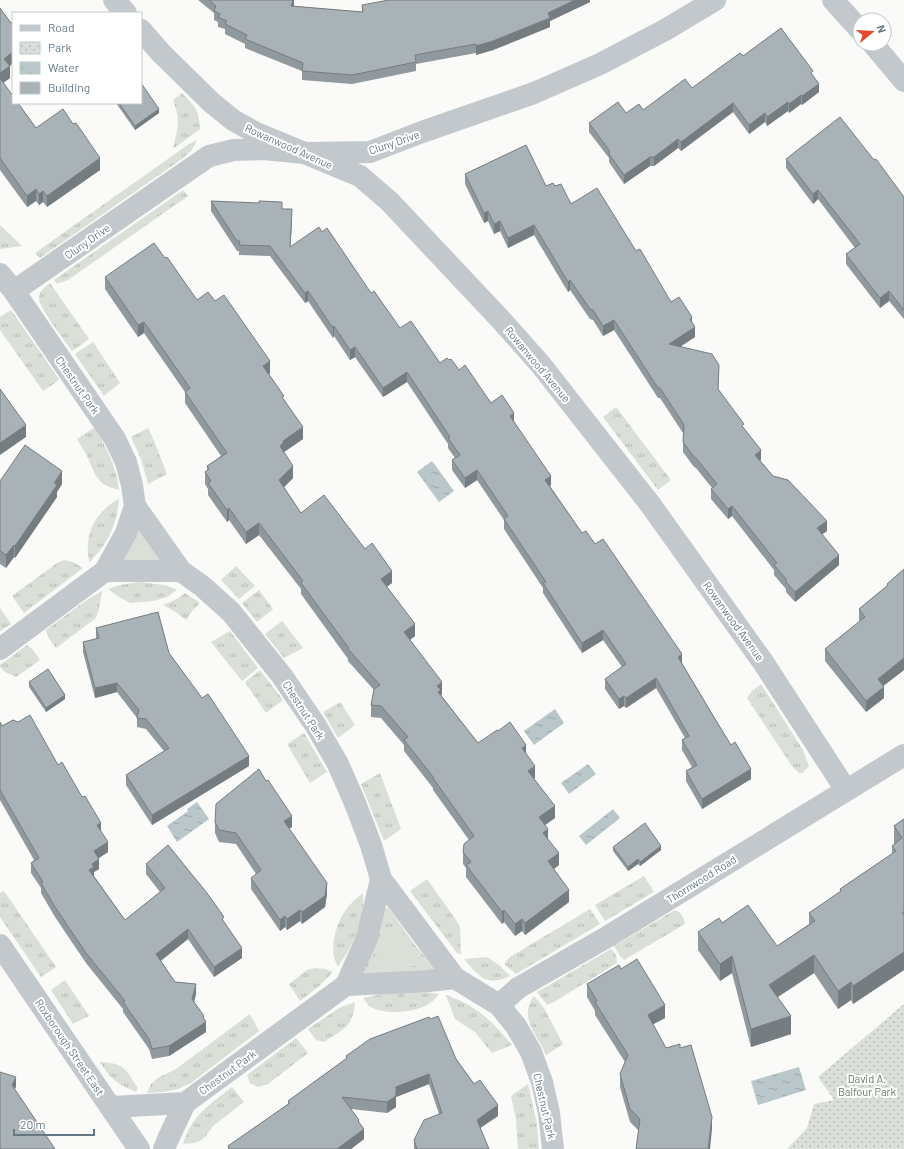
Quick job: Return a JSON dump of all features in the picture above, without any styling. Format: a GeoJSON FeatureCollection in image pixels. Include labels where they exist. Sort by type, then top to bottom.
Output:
{"type":"FeatureCollection","features":[{"type":"Feature","properties":{"kind":"street"},"geometry":{"type":"LineString","coordinates":[[114,0],[125,12]]}},
{"type":"Feature","properties":{"kind":"street","name":"Cluny Drive"},"geometry":{"type":"LineString","coordinates":[[14,291],[209,156],[234,150],[263,149],[305,153],[370,152],[422,132],[534,93],[600,64],[633,48],[715,0]]}},
{"type":"Feature","properties":{"kind":"street"},"geometry":{"type":"LineString","coordinates":[[833,0],[852,21]]}},
{"type":"Feature","properties":{"kind":"street","name":"Rowanwood Avenue"},"geometry":{"type":"LineString","coordinates":[[142,31],[161,54],[212,103],[233,120],[256,133],[360,176],[390,202],[502,321],[541,365],[650,504],[763,662],[846,790]]}},
{"type":"Feature","properties":{"kind":"street"},"geometry":{"type":"LineString","coordinates":[[880,52],[904,81]]}},
{"type":"Feature","properties":{"kind":"street","name":"Chestnut Park"},"geometry":{"type":"LineString","coordinates":[[0,274],[14,291],[115,439],[126,462],[132,485],[135,506],[126,533],[105,571],[0,649]]}},
{"type":"Feature","properties":{"kind":"street","name":"Chestnut Park"},"geometry":{"type":"LineString","coordinates":[[135,506],[181,571],[202,586],[231,612],[282,676],[316,726],[338,764],[355,803],[381,879],[455,978],[499,1004],[516,1026],[528,1047],[542,1082],[549,1113],[553,1149]]}},
{"type":"Feature","properties":{"kind":"street"},"geometry":{"type":"LineString","coordinates":[[105,571],[181,571]]}},
{"type":"Feature","properties":{"kind":"street","name":"Thornwood Road"},"geometry":{"type":"LineString","coordinates":[[499,1004],[518,988],[613,933],[904,755]]}},
{"type":"Feature","properties":{"kind":"street","name":"Chestnut Park"},"geometry":{"type":"LineString","coordinates":[[164,1149],[185,1103],[346,985],[367,938],[381,879]]}},
{"type":"Feature","properties":{"kind":"street","name":"Roxborough Street East"},"geometry":{"type":"LineString","coordinates":[[0,945],[139,1149]]}},
{"type":"Feature","properties":{"kind":"street"},"geometry":{"type":"LineString","coordinates":[[346,985],[428,981],[455,978]]}},
{"type":"Feature","properties":{"kind":"street"},"geometry":{"type":"LineString","coordinates":[[111,1107],[185,1103]]}},
{"type":"Feature","properties":{"kind":"green space"},"geometry":{"type":"Polygon","coordinates":[[[182,93],[196,109],[199,117],[200,129],[173,149],[178,119],[173,100],[182,93]]]}},
{"type":"Feature","properties":{"kind":"green space"},"geometry":{"type":"Polygon","coordinates":[[[197,140],[191,151],[182,159],[40,258],[35,253],[189,144],[197,140]]]}},
{"type":"Feature","properties":{"kind":"green space"},"geometry":{"type":"Polygon","coordinates":[[[183,190],[188,196],[68,280],[57,284],[54,280],[183,190]]]}},
{"type":"Feature","properties":{"kind":"green space"},"geometry":{"type":"Polygon","coordinates":[[[0,225],[22,246],[0,249],[0,225]]]}},
{"type":"Feature","properties":{"kind":"green space"},"geometry":{"type":"Polygon","coordinates":[[[50,283],[89,339],[72,351],[40,303],[40,293],[50,283]]]}},
{"type":"Feature","properties":{"kind":"green space"},"geometry":{"type":"Polygon","coordinates":[[[11,310],[59,379],[43,391],[0,330],[0,317],[11,310]]]}},
{"type":"Feature","properties":{"kind":"green space"},"geometry":{"type":"Polygon","coordinates":[[[93,342],[120,383],[104,396],[75,354],[93,342]]]}},
{"type":"Feature","properties":{"kind":"green space"},"geometry":{"type":"Polygon","coordinates":[[[616,407],[671,480],[658,490],[603,417],[616,407]]]}},
{"type":"Feature","properties":{"kind":"green space"},"geometry":{"type":"Polygon","coordinates":[[[95,427],[113,465],[119,490],[102,483],[96,476],[77,439],[95,427]]]}},
{"type":"Feature","properties":{"kind":"green space"},"geometry":{"type":"Polygon","coordinates":[[[148,428],[167,474],[148,484],[141,459],[131,437],[148,428]]]}},
{"type":"Feature","properties":{"kind":"green space"},"geometry":{"type":"Polygon","coordinates":[[[119,499],[116,518],[110,534],[102,548],[89,563],[88,544],[94,523],[107,507],[119,499]]]}},
{"type":"Feature","properties":{"kind":"green space"},"geometry":{"type":"Polygon","coordinates":[[[137,530],[140,531],[163,560],[121,562],[137,530]]]}},
{"type":"Feature","properties":{"kind":"green space"},"geometry":{"type":"Polygon","coordinates":[[[64,560],[73,562],[83,568],[24,613],[12,596],[57,563],[64,560]]]}},
{"type":"Feature","properties":{"kind":"green space"},"geometry":{"type":"Polygon","coordinates":[[[236,566],[255,586],[239,599],[221,580],[236,566]]]}},
{"type":"Feature","properties":{"kind":"green space"},"geometry":{"type":"Polygon","coordinates":[[[138,582],[165,585],[177,590],[167,597],[153,601],[130,603],[108,589],[138,582]]]}},
{"type":"Feature","properties":{"kind":"green space"},"geometry":{"type":"Polygon","coordinates":[[[259,590],[273,609],[257,622],[242,603],[259,590]]]}},
{"type":"Feature","properties":{"kind":"green space"},"geometry":{"type":"Polygon","coordinates":[[[102,591],[96,618],[56,648],[48,637],[46,630],[88,599],[102,591]]]}},
{"type":"Feature","properties":{"kind":"green space"},"geometry":{"type":"Polygon","coordinates":[[[185,593],[200,603],[186,620],[163,605],[177,599],[185,593]]]}},
{"type":"Feature","properties":{"kind":"green space"},"geometry":{"type":"Polygon","coordinates":[[[0,608],[11,624],[0,631],[0,608]]]}},
{"type":"Feature","properties":{"kind":"green space"},"geometry":{"type":"Polygon","coordinates":[[[282,621],[303,648],[284,658],[265,634],[282,621]]]}},
{"type":"Feature","properties":{"kind":"green space"},"geometry":{"type":"Polygon","coordinates":[[[230,631],[258,668],[242,681],[211,642],[230,631]]]}},
{"type":"Feature","properties":{"kind":"green space"},"geometry":{"type":"Polygon","coordinates":[[[27,645],[33,650],[40,660],[16,677],[5,672],[0,667],[0,665],[27,645]]]}},
{"type":"Feature","properties":{"kind":"green space"},"geometry":{"type":"Polygon","coordinates":[[[260,670],[283,700],[266,713],[245,682],[260,670]]]}},
{"type":"Feature","properties":{"kind":"green space"},"geometry":{"type":"Polygon","coordinates":[[[761,684],[803,750],[809,766],[803,773],[799,773],[792,766],[747,698],[752,691],[761,684]]]}},
{"type":"Feature","properties":{"kind":"green space"},"geometry":{"type":"Polygon","coordinates":[[[340,702],[355,725],[338,738],[323,712],[340,702]]]}},
{"type":"Feature","properties":{"kind":"green space"},"geometry":{"type":"Polygon","coordinates":[[[304,733],[327,772],[310,783],[287,744],[304,733]]]}},
{"type":"Feature","properties":{"kind":"green space"},"geometry":{"type":"Polygon","coordinates":[[[380,773],[401,829],[384,841],[361,784],[380,773]]]}},
{"type":"Feature","properties":{"kind":"green space"},"geometry":{"type":"Polygon","coordinates":[[[644,876],[654,892],[605,921],[595,905],[644,876]]]}},
{"type":"Feature","properties":{"kind":"green space"},"geometry":{"type":"Polygon","coordinates":[[[427,879],[460,928],[461,954],[457,953],[410,891],[427,879]]]}},
{"type":"Feature","properties":{"kind":"green space"},"geometry":{"type":"Polygon","coordinates":[[[4,891],[56,967],[41,977],[0,917],[0,893],[4,891]]]}},
{"type":"Feature","properties":{"kind":"green space"},"geometry":{"type":"Polygon","coordinates":[[[363,893],[362,913],[357,932],[349,950],[338,966],[333,952],[333,944],[337,928],[347,908],[363,893]]]}},
{"type":"Feature","properties":{"kind":"green space"},"geometry":{"type":"Polygon","coordinates":[[[388,907],[414,944],[435,968],[435,971],[399,972],[363,978],[359,972],[385,909],[388,907]],[[378,952],[375,959],[379,968],[394,966],[417,966],[378,952]]]}},
{"type":"Feature","properties":{"kind":"green space"},"geometry":{"type":"Polygon","coordinates":[[[590,909],[600,924],[516,974],[504,964],[510,957],[590,909]]]}},
{"type":"Feature","properties":{"kind":"green space"},"geometry":{"type":"Polygon","coordinates":[[[675,910],[682,916],[685,924],[624,960],[621,957],[614,946],[675,910]]]}},
{"type":"Feature","properties":{"kind":"green space"},"geometry":{"type":"Polygon","coordinates":[[[395,928],[404,935],[411,944],[422,963],[417,966],[378,968],[375,959],[380,940],[388,929],[395,928]]]}},
{"type":"Feature","properties":{"kind":"green space"},"geometry":{"type":"Polygon","coordinates":[[[611,949],[616,955],[617,963],[554,1002],[547,1005],[537,992],[611,949]]]}},
{"type":"Feature","properties":{"kind":"green space"},"geometry":{"type":"Polygon","coordinates":[[[487,957],[499,965],[510,976],[495,981],[489,980],[474,971],[464,959],[487,957]]]}},
{"type":"Feature","properties":{"kind":"green space"},"geometry":{"type":"Polygon","coordinates":[[[316,968],[333,972],[318,987],[300,1001],[289,984],[307,970],[316,968]]]}},
{"type":"Feature","properties":{"kind":"green space"},"geometry":{"type":"Polygon","coordinates":[[[65,980],[89,1016],[73,1024],[51,990],[65,980]]]}},
{"type":"Feature","properties":{"kind":"green space"},"geometry":{"type":"Polygon","coordinates":[[[421,991],[439,994],[427,1005],[402,1012],[376,1009],[369,1006],[363,998],[391,992],[421,991]]]}},
{"type":"Feature","properties":{"kind":"green space"},"geometry":{"type":"Polygon","coordinates":[[[446,995],[457,999],[483,1015],[512,1045],[492,1053],[475,1032],[455,1019],[446,995]]]}},
{"type":"Feature","properties":{"kind":"green space"},"geometry":{"type":"Polygon","coordinates":[[[534,996],[544,1008],[563,1044],[546,1055],[528,1019],[530,1004],[534,996]]]}},
{"type":"Feature","properties":{"kind":"green space"},"geometry":{"type":"Polygon","coordinates":[[[355,1002],[352,1017],[346,1027],[324,1042],[316,1040],[308,1029],[339,1008],[355,1002]]]}},
{"type":"Feature","properties":{"kind":"green space","name":"David A. Balfour Park"},"geometry":{"type":"Polygon","coordinates":[[[904,1004],[904,1149],[787,1149],[807,1128],[814,1104],[834,1100],[818,1077],[904,1004]]]}},
{"type":"Feature","properties":{"kind":"green space"},"geometry":{"type":"Polygon","coordinates":[[[250,1014],[259,1031],[191,1083],[178,1089],[147,1093],[151,1084],[158,1078],[176,1069],[250,1014]]]}},
{"type":"Feature","properties":{"kind":"green space"},"geometry":{"type":"Polygon","coordinates":[[[296,1038],[308,1053],[268,1084],[258,1087],[250,1083],[247,1075],[296,1038]]]}},
{"type":"Feature","properties":{"kind":"green space"},"geometry":{"type":"Polygon","coordinates":[[[100,1062],[115,1064],[124,1068],[138,1088],[136,1092],[115,1080],[100,1062]]]}},
{"type":"Feature","properties":{"kind":"green space"},"geometry":{"type":"Polygon","coordinates":[[[528,1084],[537,1124],[539,1149],[518,1149],[516,1119],[511,1096],[528,1084]]]}},
{"type":"Feature","properties":{"kind":"green space"},"geometry":{"type":"Polygon","coordinates":[[[232,1087],[244,1102],[213,1126],[206,1136],[200,1141],[183,1144],[192,1125],[202,1111],[232,1087]]]}},
{"type":"Feature","properties":{"kind":"water"},"geometry":{"type":"Polygon","coordinates":[[[432,461],[454,491],[439,502],[417,472],[432,461]]]}},
{"type":"Feature","properties":{"kind":"water"},"geometry":{"type":"Polygon","coordinates":[[[555,709],[564,723],[534,745],[524,731],[555,709]]]}},
{"type":"Feature","properties":{"kind":"water"},"geometry":{"type":"Polygon","coordinates":[[[588,764],[596,774],[569,794],[561,783],[588,764]]]}},
{"type":"Feature","properties":{"kind":"water"},"geometry":{"type":"Polygon","coordinates":[[[197,802],[209,819],[177,842],[167,826],[188,811],[187,809],[197,802]]]}},
{"type":"Feature","properties":{"kind":"water"},"geometry":{"type":"Polygon","coordinates":[[[613,809],[620,818],[586,845],[579,836],[613,809]]]}},
{"type":"Feature","properties":{"kind":"water"},"geometry":{"type":"Polygon","coordinates":[[[799,1067],[806,1090],[758,1105],[751,1081],[799,1067]]]}},
{"type":"Feature","properties":{"kind":"building"},"geometry":{"type":"Polygon","coordinates":[[[209,0],[293,0],[291,6],[363,12],[362,5],[389,0],[575,0],[548,13],[550,18],[493,41],[476,46],[476,44],[415,55],[416,62],[352,75],[302,71],[303,63],[245,39],[247,35],[225,24],[227,21],[218,17],[220,14],[214,11],[216,6],[209,0]]]}},
{"type":"Feature","properties":{"kind":"building"},"geometry":{"type":"Polygon","coordinates":[[[0,8],[12,22],[12,53],[4,59],[10,66],[0,73],[0,8]]]}},
{"type":"Feature","properties":{"kind":"building"},"geometry":{"type":"Polygon","coordinates":[[[781,28],[813,71],[811,73],[819,84],[789,104],[788,102],[767,117],[765,113],[749,125],[733,103],[681,142],[678,139],[654,157],[650,157],[624,175],[609,154],[609,150],[589,123],[618,102],[626,113],[639,104],[643,110],[685,79],[692,88],[740,53],[743,56],[781,28]]]}},
{"type":"Feature","properties":{"kind":"building"},"geometry":{"type":"Polygon","coordinates":[[[0,78],[12,95],[12,104],[19,104],[36,128],[63,109],[73,124],[76,123],[100,158],[47,196],[43,191],[39,194],[36,189],[27,196],[0,158],[0,78]]]}},
{"type":"Feature","properties":{"kind":"building"},"geometry":{"type":"Polygon","coordinates":[[[142,84],[159,109],[135,126],[120,104],[142,104],[142,84]]]}},
{"type":"Feature","properties":{"kind":"building"},"geometry":{"type":"Polygon","coordinates":[[[840,117],[874,160],[876,159],[904,197],[904,310],[889,291],[880,298],[846,254],[860,244],[818,190],[813,194],[786,159],[840,117]]]}},
{"type":"Feature","properties":{"kind":"building"},"geometry":{"type":"Polygon","coordinates":[[[526,145],[546,186],[553,183],[555,186],[561,184],[571,204],[597,188],[636,251],[640,249],[671,302],[679,297],[692,317],[690,319],[695,327],[669,344],[712,354],[719,365],[718,389],[744,424],[742,426],[761,450],[755,455],[773,476],[788,480],[827,521],[817,528],[839,555],[795,592],[774,565],[777,563],[732,506],[728,509],[711,489],[717,484],[683,442],[684,425],[614,320],[603,326],[593,310],[590,309],[570,280],[568,282],[534,225],[508,238],[500,221],[494,224],[488,211],[484,213],[465,174],[526,145]]]}},
{"type":"Feature","properties":{"kind":"building"},"geometry":{"type":"Polygon","coordinates":[[[211,201],[259,203],[259,201],[282,202],[282,209],[292,209],[290,247],[319,227],[322,232],[327,228],[371,293],[374,291],[400,328],[411,321],[440,363],[447,358],[449,360],[451,359],[459,370],[465,365],[491,403],[502,395],[514,413],[510,416],[551,476],[545,480],[582,533],[586,531],[595,544],[603,539],[682,654],[678,657],[715,719],[731,745],[735,742],[751,769],[702,799],[686,771],[697,765],[682,740],[689,736],[656,678],[626,698],[624,696],[619,699],[605,679],[626,664],[603,630],[582,643],[543,583],[546,582],[504,519],[508,516],[477,470],[465,478],[452,460],[460,455],[448,438],[450,437],[407,372],[383,388],[355,347],[350,350],[308,291],[305,293],[270,246],[239,245],[240,241],[237,241],[211,201]]]}},
{"type":"Feature","properties":{"kind":"building"},"geometry":{"type":"Polygon","coordinates":[[[154,243],[165,258],[167,257],[197,300],[208,292],[215,301],[224,295],[270,361],[263,366],[303,427],[283,441],[284,442],[280,446],[293,466],[279,480],[301,513],[324,495],[365,549],[372,543],[392,571],[381,579],[415,624],[404,632],[442,682],[437,686],[441,690],[438,692],[478,743],[510,722],[526,745],[522,748],[535,766],[528,771],[555,806],[539,817],[548,829],[543,833],[559,853],[548,861],[569,890],[525,923],[522,919],[515,924],[504,910],[502,912],[466,865],[471,862],[463,852],[464,844],[474,836],[434,778],[404,740],[408,737],[381,706],[371,705],[374,689],[380,685],[348,649],[301,583],[303,581],[259,523],[246,532],[229,508],[227,510],[208,483],[211,481],[205,472],[209,469],[207,466],[227,453],[185,392],[190,388],[144,322],[138,325],[105,277],[154,243]]]}},
{"type":"Feature","properties":{"kind":"building"},"geometry":{"type":"Polygon","coordinates":[[[0,389],[26,425],[0,443],[0,389]]]}},
{"type":"Feature","properties":{"kind":"building"},"geometry":{"type":"Polygon","coordinates":[[[25,445],[62,471],[54,483],[57,485],[15,546],[14,545],[6,555],[0,551],[0,481],[25,445]]]}},
{"type":"Feature","properties":{"kind":"building"},"geometry":{"type":"Polygon","coordinates":[[[904,569],[904,658],[878,679],[884,687],[866,701],[825,649],[865,617],[859,609],[888,585],[887,584],[904,569]]]}},
{"type":"Feature","properties":{"kind":"building"},"geometry":{"type":"Polygon","coordinates":[[[158,612],[169,653],[202,698],[208,694],[249,756],[152,815],[126,775],[169,748],[146,719],[137,718],[139,710],[117,683],[95,688],[83,642],[99,638],[96,628],[158,612]]]}},
{"type":"Feature","properties":{"kind":"building"},"geometry":{"type":"Polygon","coordinates":[[[48,669],[65,695],[46,708],[29,682],[48,669]]]}},
{"type":"Feature","properties":{"kind":"building"},"geometry":{"type":"Polygon","coordinates":[[[30,715],[58,765],[62,762],[82,797],[85,796],[101,823],[97,825],[108,842],[94,851],[99,859],[92,864],[94,867],[89,870],[125,920],[165,888],[146,864],[168,845],[207,893],[224,917],[222,919],[242,948],[214,967],[188,929],[156,954],[175,982],[196,984],[192,999],[204,1016],[203,1017],[206,1022],[169,1046],[152,1049],[149,1039],[123,1002],[125,1001],[86,953],[55,907],[41,883],[43,882],[31,863],[39,858],[0,790],[0,722],[2,726],[13,720],[18,722],[30,715]]]}},
{"type":"Feature","properties":{"kind":"building"},"geometry":{"type":"Polygon","coordinates":[[[259,769],[292,816],[284,821],[327,883],[325,896],[302,912],[300,910],[287,919],[285,916],[280,920],[251,878],[261,870],[236,833],[219,830],[215,822],[216,804],[259,769]]]}},
{"type":"Feature","properties":{"kind":"building"},"geometry":{"type":"Polygon","coordinates":[[[904,819],[904,912],[902,913],[904,915],[904,952],[853,986],[851,982],[838,991],[814,955],[769,985],[791,1016],[751,1029],[732,956],[720,964],[698,932],[719,918],[722,923],[748,905],[777,946],[815,921],[809,913],[841,891],[840,889],[896,851],[892,846],[902,838],[894,826],[904,819]]]}},
{"type":"Feature","properties":{"kind":"building"},"geometry":{"type":"Polygon","coordinates":[[[645,823],[661,846],[640,862],[638,859],[628,867],[613,847],[645,823]]]}},
{"type":"Feature","properties":{"kind":"building"},"geometry":{"type":"Polygon","coordinates":[[[637,959],[665,1005],[648,1015],[666,1048],[680,1044],[680,1048],[691,1045],[712,1117],[708,1149],[636,1149],[640,1119],[630,1109],[620,1074],[628,1055],[595,1002],[597,1001],[587,984],[619,965],[621,969],[637,959]]]}},
{"type":"Feature","properties":{"kind":"building"},"geometry":{"type":"Polygon","coordinates":[[[438,1016],[456,1059],[474,1084],[480,1080],[498,1105],[477,1120],[489,1149],[417,1149],[414,1140],[424,1120],[442,1113],[429,1074],[396,1087],[396,1096],[387,1102],[342,1097],[364,1129],[337,1149],[230,1149],[228,1146],[290,1103],[288,1101],[347,1058],[346,1056],[370,1039],[429,1017],[431,1019],[438,1016]]]}},
{"type":"Feature","properties":{"kind":"building"},"geometry":{"type":"Polygon","coordinates":[[[0,1072],[16,1077],[12,1085],[55,1149],[0,1149],[0,1072]]]}}]}
